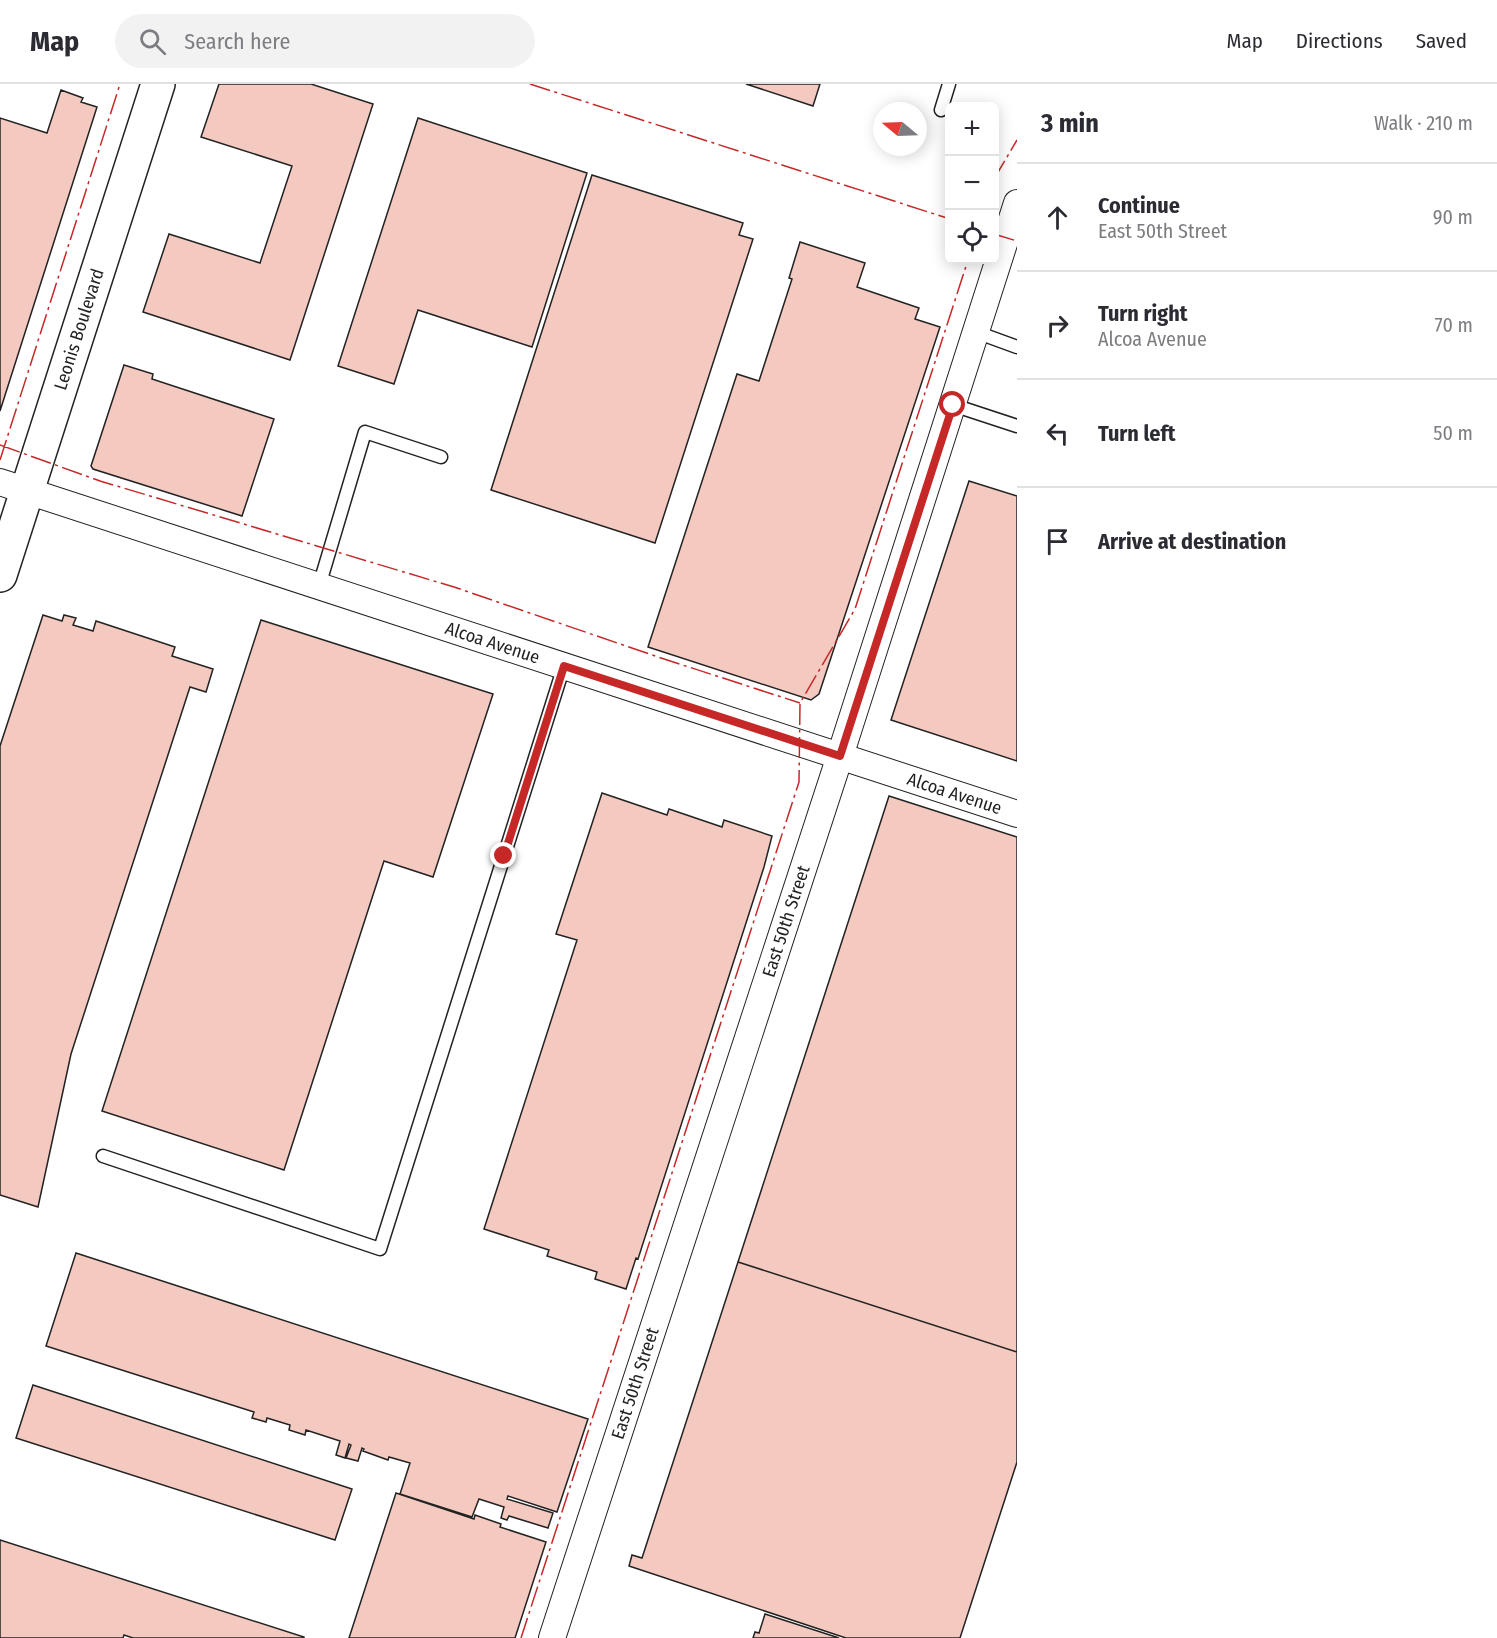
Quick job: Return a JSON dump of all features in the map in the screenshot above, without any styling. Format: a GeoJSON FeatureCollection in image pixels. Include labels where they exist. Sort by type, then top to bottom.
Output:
{"type":"FeatureCollection","features":[{"type":"Feature","properties":{"kind":"main road","name":"Leonis Boulevard"},"geometry":{"type":"LineString","coordinates":[[0,575],[14,486],[158,84]]}},
{"type":"Feature","properties":{"kind":"street","name":"East 50th Street"},"geometry":{"type":"LineString","coordinates":[[558,1636],[1017,203]]}},
{"type":"Feature","properties":{"kind":"street","name":"Alcoa Avenue"},"geometry":{"type":"LineString","coordinates":[[14,486],[1017,814]]}},
{"type":"Feature","properties":{"kind":"lane"},"geometry":{"type":"LineString","coordinates":[[941,110],[949,84]]}},
{"type":"Feature","properties":{"kind":"lane"},"geometry":{"type":"LineString","coordinates":[[976,332],[1017,347]]}},
{"type":"Feature","properties":{"kind":"lane"},"geometry":{"type":"LineString","coordinates":[[953,405],[1017,426]]}},
{"type":"Feature","properties":{"kind":"lane"},"geometry":{"type":"LineString","coordinates":[[319,586],[365,432],[441,457]]}},
{"type":"Feature","properties":{"kind":"lane"},"geometry":{"type":"LineString","coordinates":[[103,1156],[380,1249],[564,666]]}},
{"type":"Feature","properties":{"kind":"building"},"geometry":{"type":"Polygon","coordinates":[[[219,84],[311,84],[373,104],[290,360],[143,312],[169,234],[260,263],[292,166],[201,137],[219,84]]]}},
{"type":"Feature","properties":{"kind":"building"},"geometry":{"type":"Polygon","coordinates":[[[746,84],[820,84],[813,106],[746,84]]]}},
{"type":"Feature","properties":{"kind":"building"},"geometry":{"type":"Polygon","coordinates":[[[61,90],[83,98],[81,102],[97,107],[0,411],[0,118],[47,133],[61,90]]]}},
{"type":"Feature","properties":{"kind":"building"},"geometry":{"type":"Polygon","coordinates":[[[418,118],[587,173],[532,347],[418,310],[394,384],[338,366],[418,118]]]}},
{"type":"Feature","properties":{"kind":"building"},"geometry":{"type":"Polygon","coordinates":[[[592,175],[743,223],[739,235],[753,239],[655,543],[491,490],[592,175]]]}},
{"type":"Feature","properties":{"kind":"building"},"geometry":{"type":"Polygon","coordinates":[[[800,242],[865,263],[857,287],[919,308],[915,319],[940,327],[819,694],[811,700],[648,647],[737,374],[759,381],[792,279],[789,278],[800,242]]]}},
{"type":"Feature","properties":{"kind":"building"},"geometry":{"type":"Polygon","coordinates":[[[124,365],[153,374],[152,379],[274,419],[242,516],[93,469],[91,466],[124,365]]]}},
{"type":"Feature","properties":{"kind":"building"},"geometry":{"type":"Polygon","coordinates":[[[969,481],[1017,496],[1017,761],[891,720],[969,481]]]}},
{"type":"Feature","properties":{"kind":"building"},"geometry":{"type":"Polygon","coordinates":[[[43,615],[62,621],[64,615],[76,618],[73,625],[93,631],[96,621],[175,647],[172,656],[213,669],[206,692],[190,687],[71,1054],[38,1207],[0,1195],[0,746],[43,615]]]}},
{"type":"Feature","properties":{"kind":"building"},"geometry":{"type":"Polygon","coordinates":[[[261,620],[493,694],[433,877],[384,861],[284,1170],[102,1111],[261,620]]]}},
{"type":"Feature","properties":{"kind":"building"},"geometry":{"type":"Polygon","coordinates":[[[602,793],[667,815],[669,809],[722,827],[724,820],[772,836],[638,1259],[636,1258],[626,1289],[595,1279],[597,1272],[547,1256],[549,1250],[484,1229],[577,940],[556,934],[602,793]]]}},
{"type":"Feature","properties":{"kind":"building"},"geometry":{"type":"Polygon","coordinates":[[[889,796],[1017,837],[1017,1352],[738,1262],[889,796]]]}},
{"type":"Feature","properties":{"kind":"building"},"geometry":{"type":"Polygon","coordinates":[[[76,1253],[588,1419],[557,1512],[508,1496],[507,1499],[553,1513],[548,1528],[509,1516],[507,1520],[501,1518],[504,1507],[479,1499],[472,1517],[400,1494],[410,1463],[389,1457],[388,1460],[363,1451],[362,1448],[358,1461],[346,1458],[351,1445],[349,1444],[345,1458],[336,1455],[340,1441],[306,1430],[305,1435],[289,1430],[290,1425],[267,1418],[266,1422],[252,1418],[254,1412],[46,1346],[76,1253]]]}},
{"type":"Feature","properties":{"kind":"building"},"geometry":{"type":"Polygon","coordinates":[[[738,1262],[1017,1352],[1017,1462],[960,1638],[846,1638],[629,1566],[632,1555],[642,1558],[738,1262]]]}},
{"type":"Feature","properties":{"kind":"building"},"geometry":{"type":"Polygon","coordinates":[[[33,1385],[352,1489],[335,1540],[16,1438],[33,1385]]]}},
{"type":"Feature","properties":{"kind":"building"},"geometry":{"type":"Polygon","coordinates":[[[396,1493],[474,1519],[475,1515],[501,1524],[500,1527],[546,1542],[515,1638],[349,1638],[396,1493]]]}},
{"type":"Feature","properties":{"kind":"building"},"geometry":{"type":"Polygon","coordinates":[[[0,1540],[304,1638],[133,1638],[124,1635],[123,1638],[0,1638],[0,1540]]]}},
{"type":"Feature","properties":{"kind":"building"},"geometry":{"type":"Polygon","coordinates":[[[765,1614],[839,1638],[753,1638],[755,1632],[759,1633],[765,1614]]]}},
{"type":"Feature","properties":{"kind":"power"},"geometry":{"type":"LineString","coordinates":[[0,460],[120,84]]}},
{"type":"Feature","properties":{"kind":"power"},"geometry":{"type":"LineString","coordinates":[[530,84],[945,217]]}},
{"type":"Feature","properties":{"kind":"power"},"geometry":{"type":"LineString","coordinates":[[999,171],[1017,140]]}},
{"type":"Feature","properties":{"kind":"power"},"geometry":{"type":"LineString","coordinates":[[999,236],[1017,241]]}},
{"type":"Feature","properties":{"kind":"power"},"geometry":{"type":"LineString","coordinates":[[521,1638],[799,782],[800,703],[855,609],[967,264]]}},
{"type":"Feature","properties":{"kind":"power"},"geometry":{"type":"LineString","coordinates":[[0,445],[100,481],[454,587],[800,703]]}},
{"type":"Feature","properties":{"kind":"route"},"geometry":{"type":"LineString","coordinates":[[504,856],[564,666],[840,756],[953,405]]}}]}
